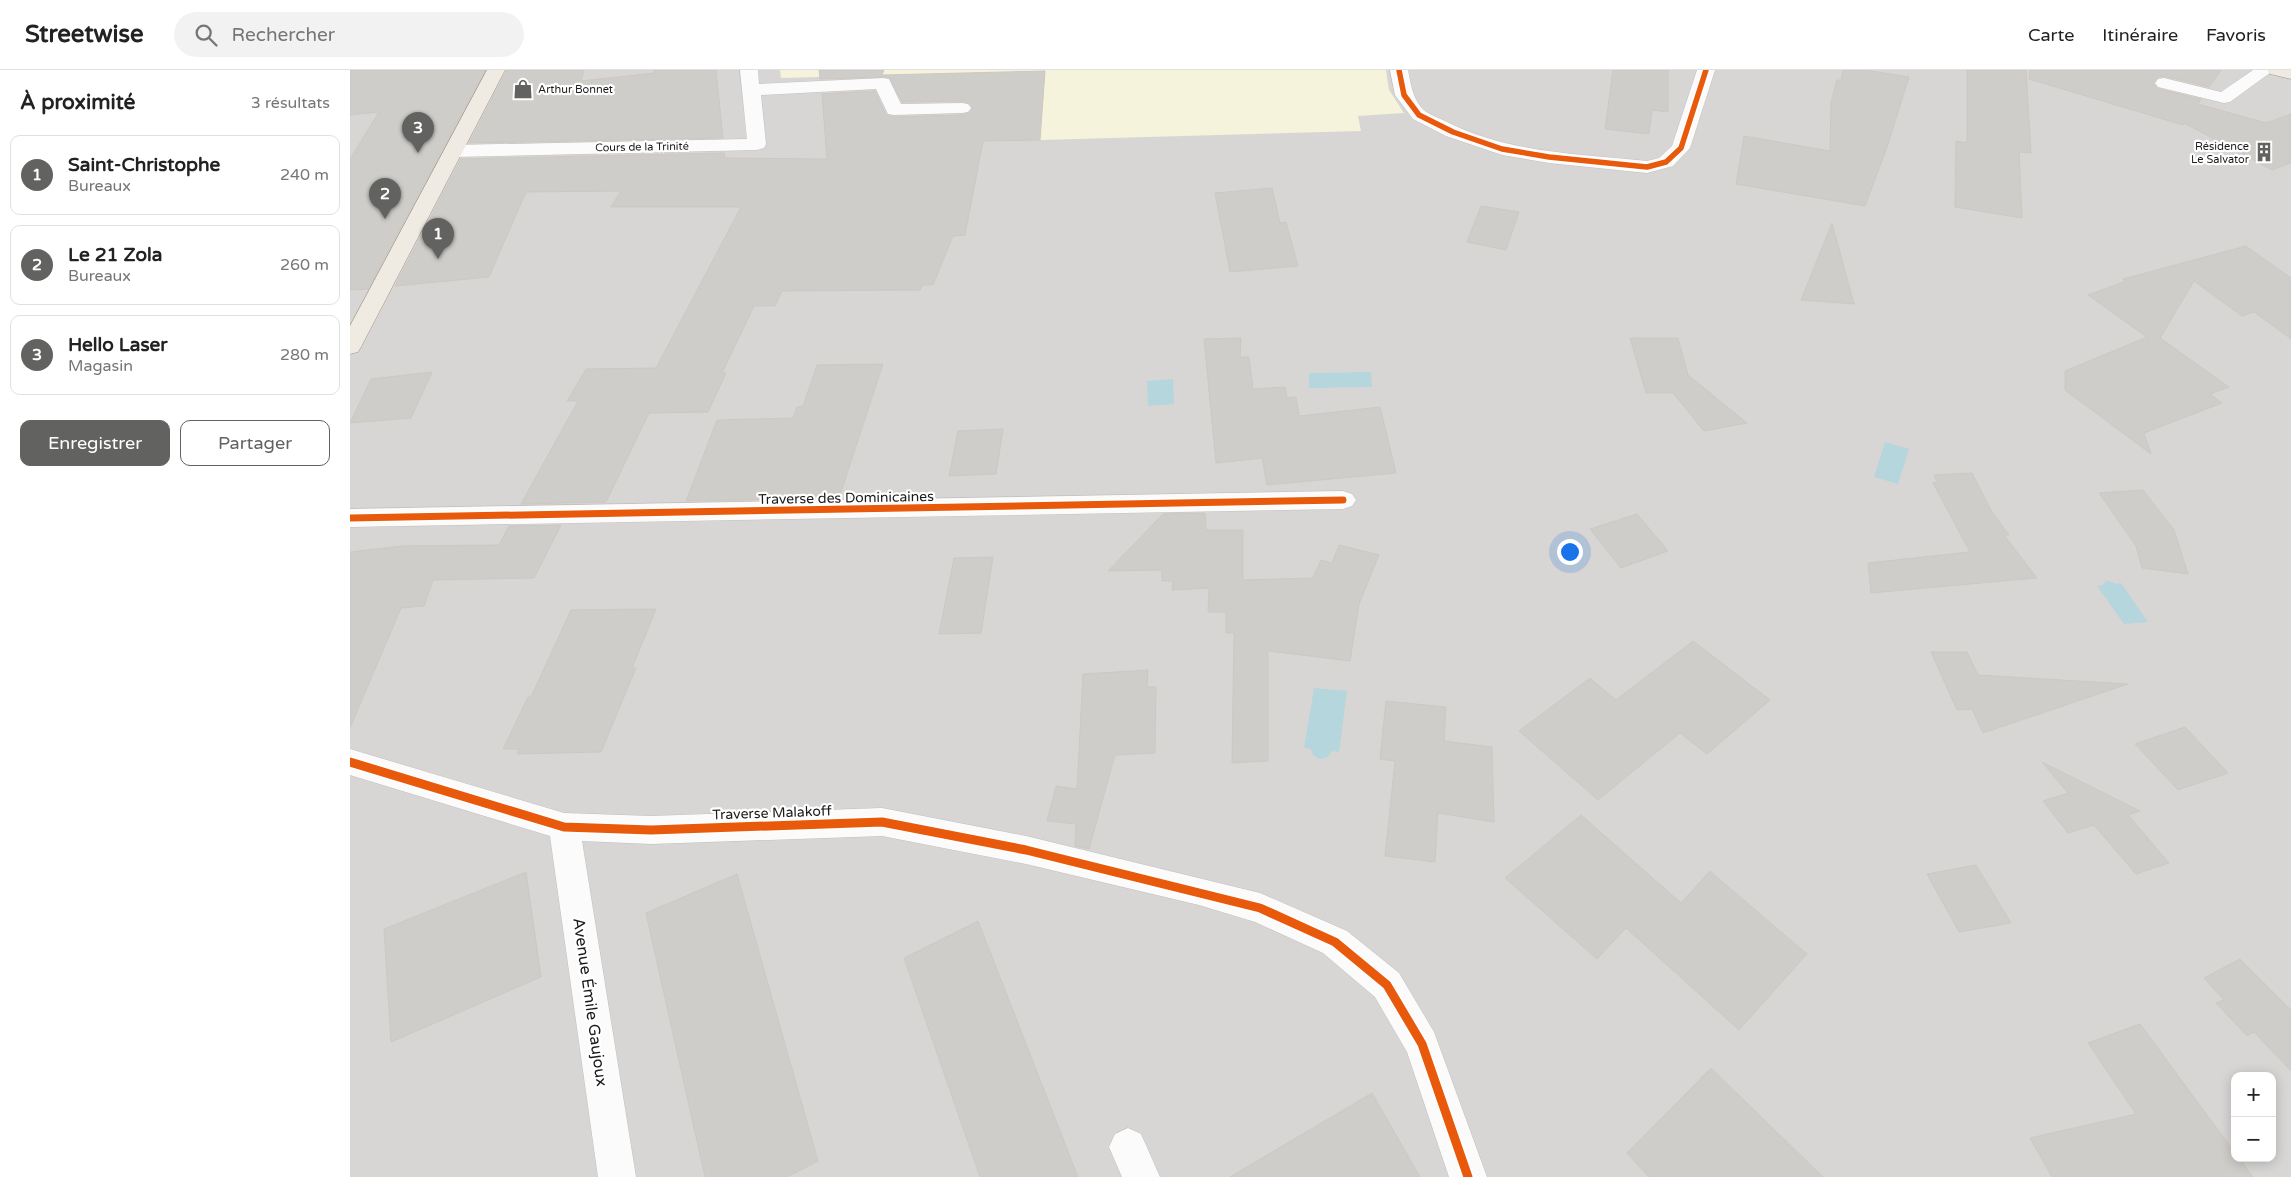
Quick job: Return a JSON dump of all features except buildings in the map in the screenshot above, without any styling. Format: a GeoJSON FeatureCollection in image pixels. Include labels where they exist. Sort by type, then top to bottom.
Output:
{"type":"FeatureCollection","features":[{"type":"Feature","properties":{"kind":"main road"},"geometry":{"type":"LineString","coordinates":[[350,347],[496,70]]}},
{"type":"Feature","properties":{"kind":"main road"},"geometry":{"type":"LineString","coordinates":[[2276,70],[2291,74]]}},
{"type":"Feature","properties":{"kind":"street","name":"Cours de la Trinité"},"geometry":{"type":"LineString","coordinates":[[453,151],[757,144],[749,70]]}},
{"type":"Feature","properties":{"kind":"street"},"geometry":{"type":"LineString","coordinates":[[1399,70],[1404,95],[1419,115],[1453,132],[1502,149],[1549,157],[1647,167],[1666,162],[1681,148],[1706,70]]}},
{"type":"Feature","properties":{"kind":"street"},"geometry":{"type":"LineString","coordinates":[[2164,83],[2224,98],[2265,70]]}},
{"type":"Feature","properties":{"kind":"street"},"geometry":{"type":"LineString","coordinates":[[751,90],[883,83],[894,110],[962,108]]}},
{"type":"Feature","properties":{"kind":"street","name":"Traverse des Dominicaines"},"geometry":{"type":"LineString","coordinates":[[350,518],[1343,500]]}},
{"type":"Feature","properties":{"kind":"street","name":"Traverse Malakoff"},"geometry":{"type":"LineString","coordinates":[[350,762],[564,827],[652,830],[882,822],[1026,850],[1260,908],[1336,942],[1386,985],[1422,1044],[1468,1177]]}},
{"type":"Feature","properties":{"kind":"street","name":"Avenue Émile Gaujoux"},"geometry":{"type":"LineString","coordinates":[[564,827],[617,1177]]}},
{"type":"Feature","properties":{"kind":"shaded area"},"geometry":{"type":"Polygon","coordinates":[[[350,70],[2291,70],[2291,1177],[350,1177],[350,70]]]}},
{"type":"Feature","properties":{"kind":"shaded area"},"geometry":{"type":"Polygon","coordinates":[[[780,70],[1386,70],[1389,90],[1404,113],[1358,116],[1361,131],[1040,140],[1044,71],[781,78],[780,70]]]}},
{"type":"Feature","properties":{"kind":"water"},"geometry":{"type":"Polygon","coordinates":[[[1371,372],[1372,387],[1309,388],[1309,373],[1371,372]]]}},
{"type":"Feature","properties":{"kind":"water"},"geometry":{"type":"Polygon","coordinates":[[[1173,379],[1174,404],[1148,406],[1147,381],[1173,379]]]}},
{"type":"Feature","properties":{"kind":"water"},"geometry":{"type":"Polygon","coordinates":[[[1885,442],[1909,449],[1898,484],[1874,477],[1885,442]]]}},
{"type":"Feature","properties":{"kind":"water"},"geometry":{"type":"Polygon","coordinates":[[[2106,580],[2116,584],[2121,583],[2148,622],[2124,624],[2097,586],[2103,585],[2106,580]]]}},
{"type":"Feature","properties":{"kind":"water"},"geometry":{"type":"Polygon","coordinates":[[[1314,688],[1347,691],[1339,752],[1332,751],[1328,757],[1320,759],[1313,755],[1311,749],[1304,748],[1314,688]]]}},
{"type":"Feature","properties":{"kind":"cycle path"},"geometry":{"type":"LineString","coordinates":[[1399,70],[1404,95],[1419,115],[1453,132],[1502,149],[1549,157],[1647,167],[1666,162],[1681,148],[1706,70]]}},
{"type":"Feature","properties":{"kind":"cycle path"},"geometry":{"type":"LineString","coordinates":[[350,518],[1343,500]]}},
{"type":"Feature","properties":{"kind":"cycle path"},"geometry":{"type":"LineString","coordinates":[[350,762],[564,827],[651,830],[882,822],[1026,850],[1260,908],[1335,942],[1387,985],[1422,1044],[1468,1177]]}},
{"type":"Feature","properties":{"kind":"place","name":"Arthur Bonnet"},"geometry":{"type":"Point","coordinates":[523,89]}},
{"type":"Feature","properties":{"kind":"place","name":"Résidence Le Salvator"},"geometry":{"type":"Point","coordinates":[2264,152]}},
{"type":"Feature","properties":{"kind":"place","name":"Hello Laser"},"geometry":{"type":"Point","coordinates":[418,153]}},
{"type":"Feature","properties":{"kind":"place","name":"Le 21 Zola"},"geometry":{"type":"Point","coordinates":[385,219]}},
{"type":"Feature","properties":{"kind":"place","name":"Saint-Christophe"},"geometry":{"type":"Point","coordinates":[438,259]}}]}
